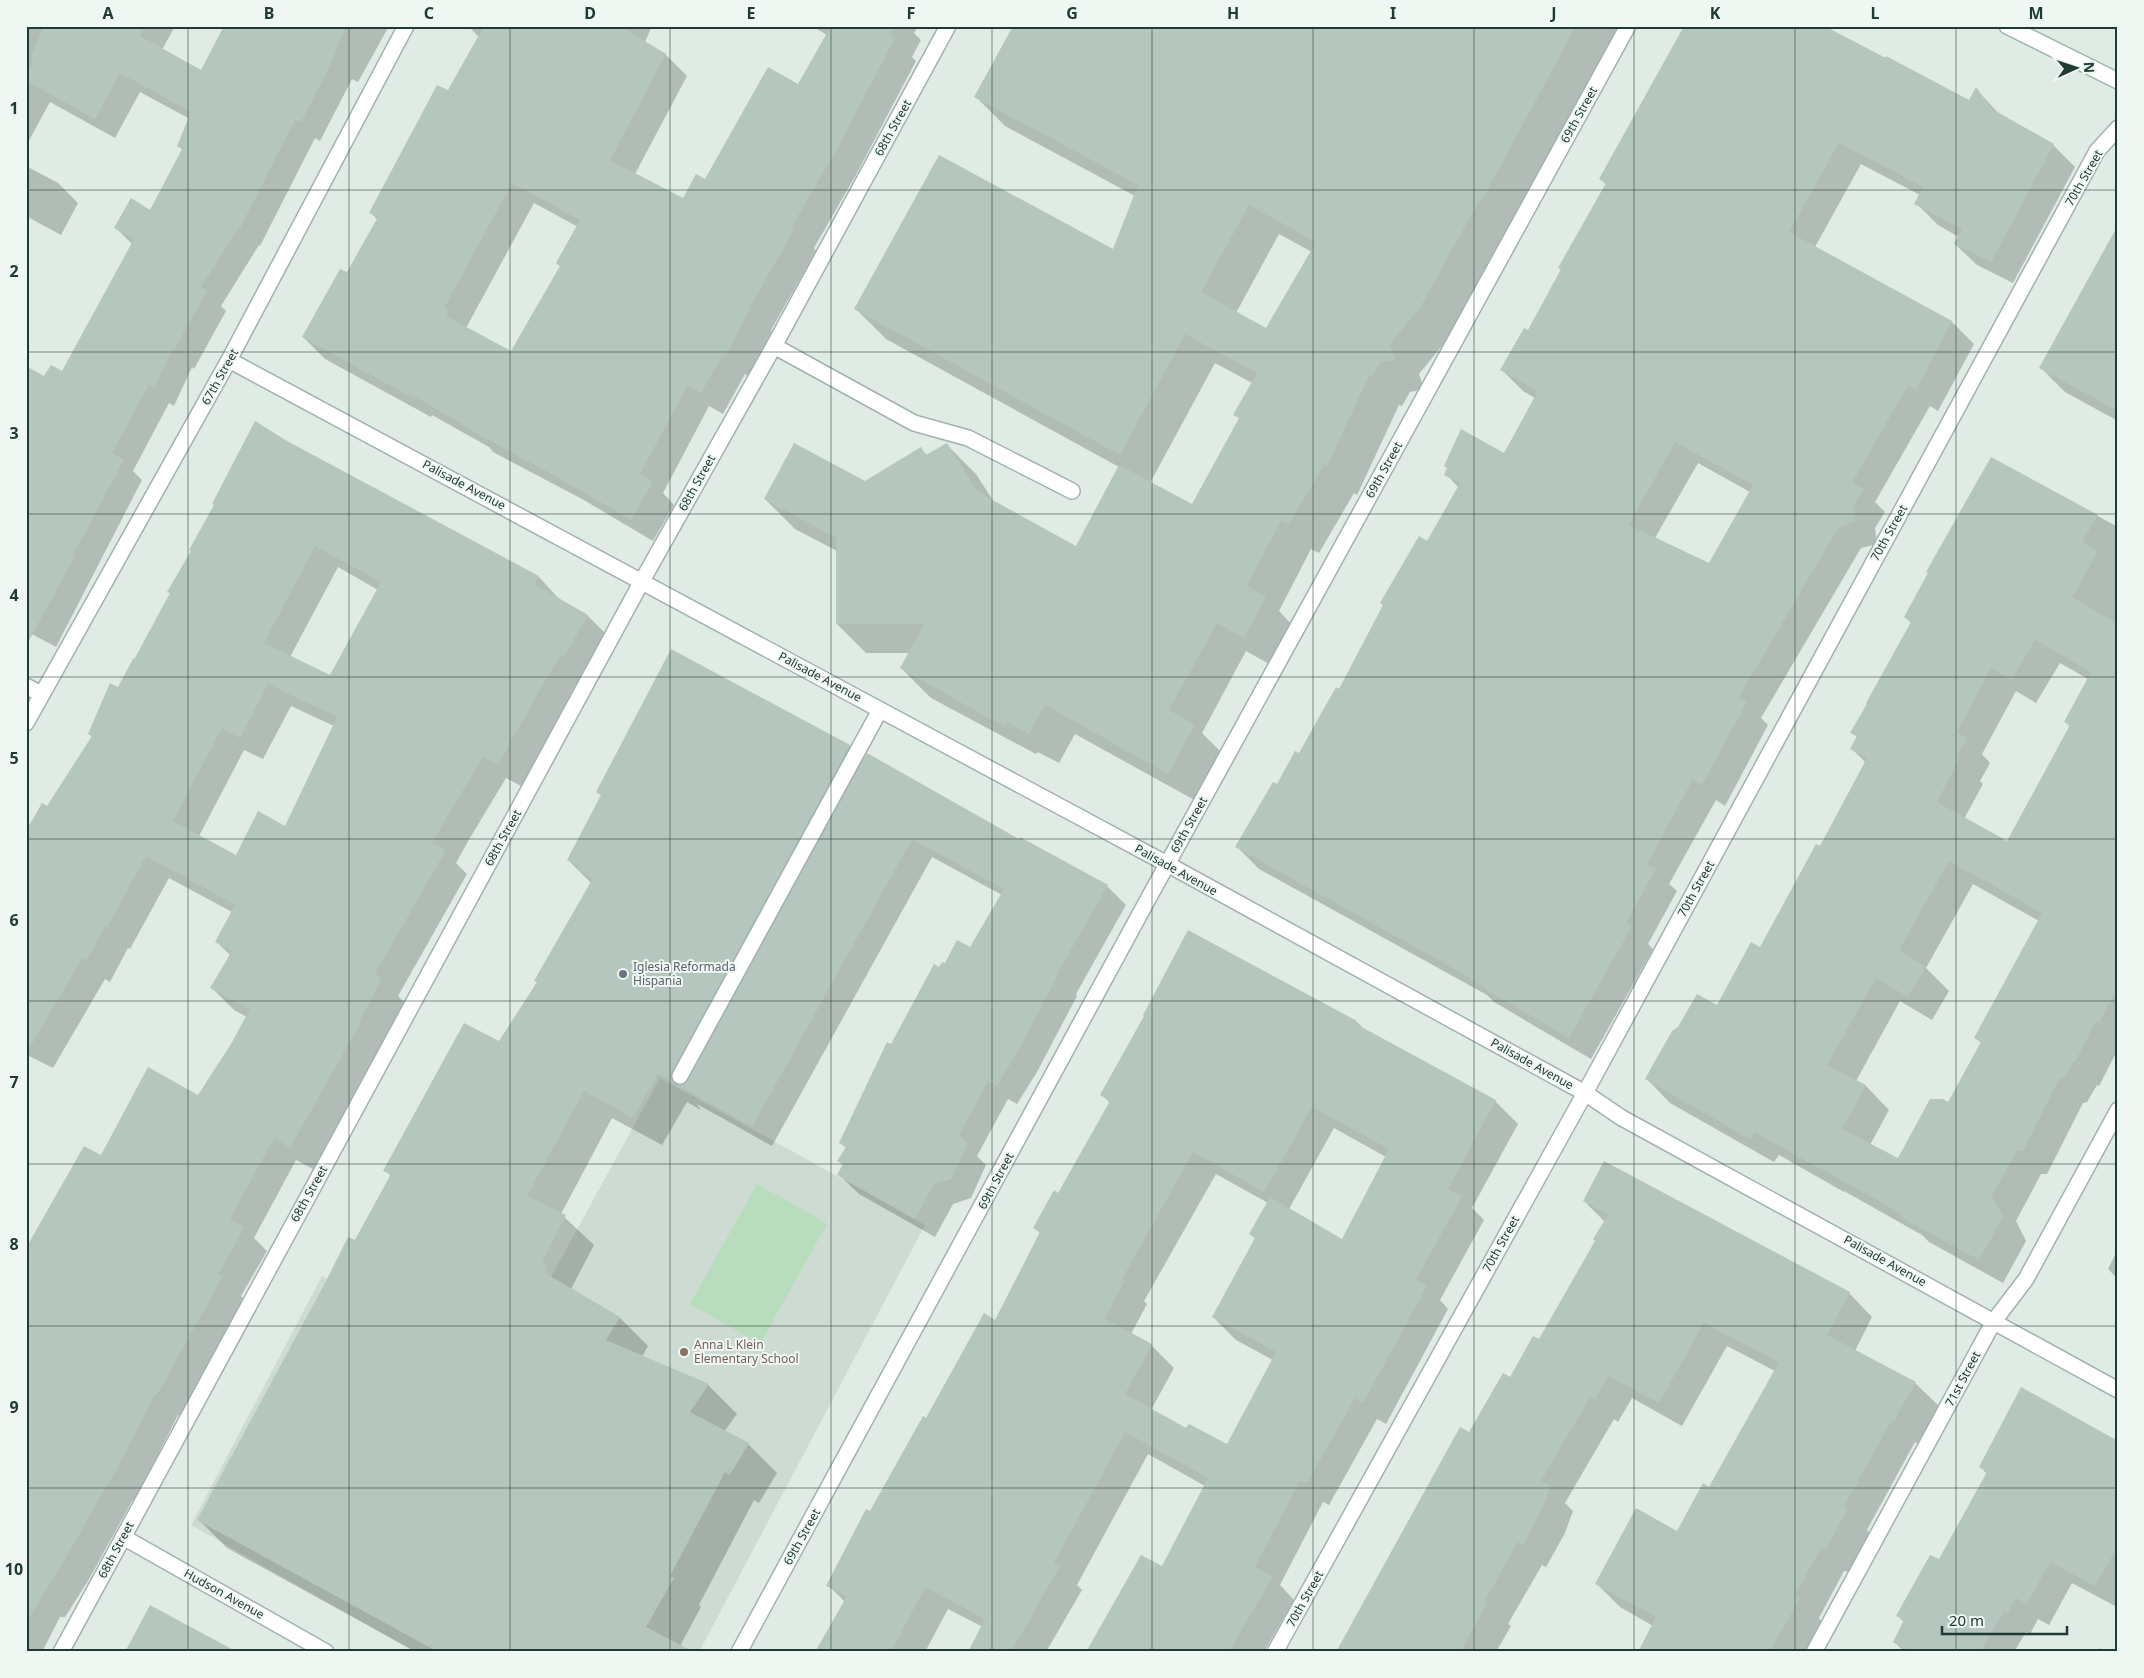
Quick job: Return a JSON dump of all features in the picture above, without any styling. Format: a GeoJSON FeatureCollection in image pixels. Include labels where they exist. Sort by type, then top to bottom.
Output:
{"type":"FeatureCollection","features":[{"type":"Feature","properties":{"kind":"street","name":"67th Street"},"geometry":{"type":"LineString","coordinates":[[26,723],[229,360],[406,26]]}},
{"type":"Feature","properties":{"kind":"street","name":"68th Street"},"geometry":{"type":"LineString","coordinates":[[61,1652],[642,581],[774,346],[948,26]]}},
{"type":"Feature","properties":{"kind":"street","name":"69th Street"},"geometry":{"type":"LineString","coordinates":[[740,1652],[1167,864],[1628,26]]}},
{"type":"Feature","properties":{"kind":"street"},"geometry":{"type":"LineString","coordinates":[[2007,26],[2118,81]]}},
{"type":"Feature","properties":{"kind":"street","name":"70th Street"},"geometry":{"type":"LineString","coordinates":[[1275,1652],[1585,1093],[2097,151],[2118,128]]}},
{"type":"Feature","properties":{"kind":"street"},"geometry":{"type":"LineString","coordinates":[[774,346],[914,423],[968,438],[1072,490]]}},
{"type":"Feature","properties":{"kind":"street","name":"Palisade Avenue"},"geometry":{"type":"LineString","coordinates":[[229,360],[1167,864],[1585,1093],[1631,1123],[1994,1320],[2118,1390]]}},
{"type":"Feature","properties":{"kind":"street"},"geometry":{"type":"LineString","coordinates":[[26,686],[41,694]]}},
{"type":"Feature","properties":{"kind":"street"},"geometry":{"type":"LineString","coordinates":[[680,1076],[880,710]]}},
{"type":"Feature","properties":{"kind":"street","name":"71st Street"},"geometry":{"type":"LineString","coordinates":[[1814,1652],[1994,1320],[2026,1279],[2118,1110]]}},
{"type":"Feature","properties":{"kind":"street","name":"Hudson Avenue"},"geometry":{"type":"LineString","coordinates":[[123,1537],[326,1652]]}},
{"type":"Feature","properties":{"kind":"shaded area","name":"Anna L Klein Elementary School"},"geometry":{"type":"Polygon","coordinates":[[[660,1078],[925,1225],[699,1652],[415,1652],[191,1525],[322,1276],[499,1372],[660,1078]]]}},
{"type":"Feature","properties":{"kind":"green space"},"geometry":{"type":"Polygon","coordinates":[[[757,1184],[827,1224],[760,1344],[690,1304],[757,1184]]]}},
{"type":"Feature","properties":{"kind":"building"},"geometry":{"type":"Polygon","coordinates":[[[44,26],[145,26],[140,36],[201,70],[224,26],[346,26],[330,66],[301,122],[295,120],[240,228],[201,287],[207,291],[174,350],[172,349],[154,388],[149,384],[112,453],[124,460],[26,646],[26,366],[44,376],[51,365],[62,371],[134,239],[114,228],[131,198],[150,210],[182,149],[177,146],[191,112],[120,73],[95,119],[26,81],[26,75],[32,63],[31,55],[44,26]]]}},
{"type":"Feature","properties":{"kind":"building"},"geometry":{"type":"Polygon","coordinates":[[[484,26],[620,26],[666,54],[610,160],[683,198],[696,174],[705,179],[768,67],[798,84],[831,26],[895,26],[891,36],[895,38],[836,151],[792,226],[795,228],[750,307],[726,355],[723,354],[701,393],[688,385],[640,474],[653,482],[631,520],[559,478],[470,430],[410,394],[409,396],[302,337],[340,269],[347,272],[378,217],[369,213],[437,85],[448,90],[484,26]],[[512,183],[444,308],[449,310],[446,316],[511,351],[560,266],[556,263],[580,220],[512,183]]]}},
{"type":"Feature","properties":{"kind":"building"},"geometry":{"type":"Polygon","coordinates":[[[1013,26],[1576,26],[1482,200],[1480,199],[1421,306],[1390,344],[1395,360],[1380,362],[1372,377],[1369,376],[1327,466],[1324,465],[1289,524],[1281,521],[1247,586],[1266,597],[1244,638],[1217,623],[1169,710],[1195,725],[1168,774],[1045,705],[1029,734],[1008,723],[1006,726],[983,715],[900,668],[924,624],[836,624],[836,538],[764,499],[794,443],[865,481],[921,447],[926,455],[947,443],[978,492],[1076,546],[1119,465],[1192,504],[1239,418],[1233,415],[1257,373],[1185,334],[1120,455],[854,309],[939,155],[1113,249],[1138,185],[974,97],[1013,26]],[[1249,205],[1201,292],[1266,328],[1316,242],[1249,205]]]}},
{"type":"Feature","properties":{"kind":"building"},"geometry":{"type":"Polygon","coordinates":[[[1684,26],[1824,26],[1969,100],[1976,87],[1992,109],[2054,144],[1991,262],[1954,244],[1962,229],[1914,204],[1923,187],[1839,143],[1789,232],[1952,321],[1916,390],[1908,385],[1852,483],[1864,489],[1853,506],[1856,522],[1839,527],[1738,698],[1747,702],[1702,785],[1693,779],[1647,864],[1656,869],[1626,923],[1632,926],[1569,1038],[1470,980],[1471,978],[1235,847],[1273,782],[1277,784],[1295,751],[1299,753],[1336,687],[1339,689],[1383,605],[1380,603],[1419,536],[1427,541],[1460,483],[1444,475],[1447,468],[1444,466],[1461,429],[1504,453],[1538,391],[1500,370],[1524,328],[1528,330],[1561,269],[1558,268],[1606,183],[1599,179],[1684,26]],[[1675,442],[1629,525],[1709,563],[1753,485],[1675,442]]]}},
{"type":"Feature","properties":{"kind":"building"},"geometry":{"type":"Polygon","coordinates":[[[2118,225],[2118,411],[2039,368],[2118,225]]]}},
{"type":"Feature","properties":{"kind":"building"},"geometry":{"type":"Polygon","coordinates":[[[255,421],[287,441],[539,576],[534,584],[588,615],[564,657],[560,655],[498,764],[483,757],[432,843],[446,850],[375,974],[382,978],[361,1022],[290,1148],[274,1138],[230,1219],[245,1227],[218,1274],[223,1276],[157,1395],[155,1394],[111,1480],[26,1623],[26,1248],[84,1146],[101,1155],[148,1067],[198,1095],[231,1044],[250,1009],[210,988],[232,951],[215,942],[235,905],[146,856],[107,928],[105,926],[87,960],[82,958],[26,1054],[26,831],[42,803],[47,806],[92,736],[88,734],[110,683],[118,687],[135,658],[170,593],[167,592],[191,551],[189,550],[214,505],[212,504],[255,421]],[[315,546],[264,643],[330,675],[381,582],[315,546]],[[268,684],[240,738],[222,728],[173,821],[236,855],[258,811],[285,826],[337,717],[268,684]]]}},
{"type":"Feature","properties":{"kind":"building"},"geometry":{"type":"Polygon","coordinates":[[[1991,457],[2098,515],[2082,542],[2098,552],[2072,597],[2116,623],[2118,620],[2118,986],[2099,1023],[2096,1021],[2075,1062],[2073,1062],[2064,1078],[2059,1079],[2023,1151],[2017,1150],[1992,1196],[2003,1217],[1979,1260],[1904,1219],[1902,1214],[1755,1132],[1750,1139],[1645,1079],[1672,1031],[1678,1027],[1697,994],[1717,1005],[1751,942],[1760,947],[1816,844],[1820,846],[1867,758],[1850,749],[1857,736],[1850,733],[1911,622],[1904,617],[1928,573],[1926,572],[1991,457]],[[2035,640],[2012,680],[1991,668],[1957,732],[1967,738],[1956,757],[1959,759],[1937,802],[2007,841],[2070,725],[2064,722],[2091,672],[2035,640]],[[1949,861],[1899,950],[1926,967],[1908,997],[1876,978],[1827,1065],[1866,1085],[1842,1129],[1898,1158],[1930,1099],[1943,1099],[1948,1102],[1981,1042],[1974,1038],[2042,913],[1949,861]]]}},
{"type":"Feature","properties":{"kind":"building"},"geometry":{"type":"Polygon","coordinates":[[[671,649],[850,745],[672,1072],[671,1077],[674,1083],[658,1074],[633,1118],[584,1091],[527,1196],[566,1215],[542,1262],[548,1266],[545,1273],[620,1317],[606,1340],[709,1384],[690,1412],[749,1443],[730,1475],[725,1472],[670,1576],[674,1578],[646,1627],[694,1652],[438,1652],[197,1520],[348,1237],[355,1240],[391,1174],[383,1171],[464,1023],[499,1041],[537,982],[534,981],[593,878],[578,870],[578,866],[567,860],[601,795],[596,792],[671,649]]]}},
{"type":"Feature","properties":{"kind":"building"},"geometry":{"type":"Polygon","coordinates":[[[867,753],[1019,839],[1020,837],[1108,885],[1057,974],[1017,1053],[997,1086],[988,1081],[959,1135],[967,1144],[952,1179],[934,1184],[915,1219],[837,1175],[843,1164],[837,1161],[846,1147],[839,1143],[887,1042],[891,1044],[934,964],[939,967],[942,962],[945,963],[957,940],[970,947],[1004,889],[912,839],[752,1127],[677,1085],[684,1084],[688,1080],[867,753]]]}},
{"type":"Feature","properties":{"kind":"building"},"geometry":{"type":"Polygon","coordinates":[[[1188,930],[1357,1021],[1356,1024],[1496,1100],[1448,1189],[1462,1196],[1416,1280],[1427,1286],[1363,1403],[1355,1398],[1307,1483],[1300,1480],[1255,1567],[1273,1576],[1229,1652],[1086,1652],[1141,1555],[1162,1566],[1208,1478],[1125,1432],[1054,1563],[1060,1566],[1011,1652],[968,1652],[985,1619],[925,1587],[891,1652],[815,1652],[847,1596],[826,1586],[866,1509],[870,1511],[923,1416],[926,1418],[984,1313],[995,1320],[1040,1232],[1033,1228],[1054,1190],[1058,1193],[1110,1101],[1100,1095],[1188,930]],[[1312,1107],[1264,1192],[1193,1152],[1122,1279],[1125,1280],[1105,1319],[1152,1344],[1125,1394],[1186,1428],[1189,1424],[1227,1444],[1276,1352],[1212,1317],[1255,1238],[1249,1234],[1270,1197],[1342,1239],[1389,1149],[1312,1107]]]}},
{"type":"Feature","properties":{"kind":"building"},"geometry":{"type":"Polygon","coordinates":[[[1604,1161],[1850,1292],[1827,1335],[1916,1382],[1894,1421],[1892,1420],[1844,1506],[1848,1508],[1826,1549],[1821,1548],[1795,1595],[1800,1598],[1770,1652],[1638,1652],[1656,1617],[1595,1584],[1636,1508],[1677,1531],[1703,1483],[1709,1487],[1779,1362],[1704,1323],[1659,1403],[1608,1376],[1595,1399],[1590,1397],[1541,1481],[1551,1486],[1542,1509],[1523,1545],[1518,1542],[1485,1600],[1488,1602],[1460,1652],[1336,1652],[1460,1427],[1469,1432],[1503,1373],[1510,1377],[1533,1336],[1539,1339],[1595,1241],[1593,1239],[1608,1215],[1583,1201],[1604,1161]]]}},
{"type":"Feature","properties":{"kind":"building"},"geometry":{"type":"Polygon","coordinates":[[[2021,1387],[2118,1441],[2118,1546],[2095,1586],[2050,1562],[2027,1604],[2016,1598],[2008,1613],[2004,1611],[1980,1652],[1912,1652],[1893,1642],[1904,1620],[1896,1616],[1930,1555],[1939,1559],[1987,1472],[1979,1467],[2021,1387]]]}},
{"type":"Feature","properties":{"kind":"building"},"geometry":{"type":"Polygon","coordinates":[[[150,1605],[237,1652],[125,1652],[150,1605]]]}},
{"type":"Feature","properties":{"kind":"place","name":"Iglesia Reformada Hispania"},"geometry":{"type":"Point","coordinates":[623,974]}},
{"type":"Feature","properties":{"kind":"place","name":"Anna L Klein Elementary School"},"geometry":{"type":"Point","coordinates":[684,1352]}}]}
